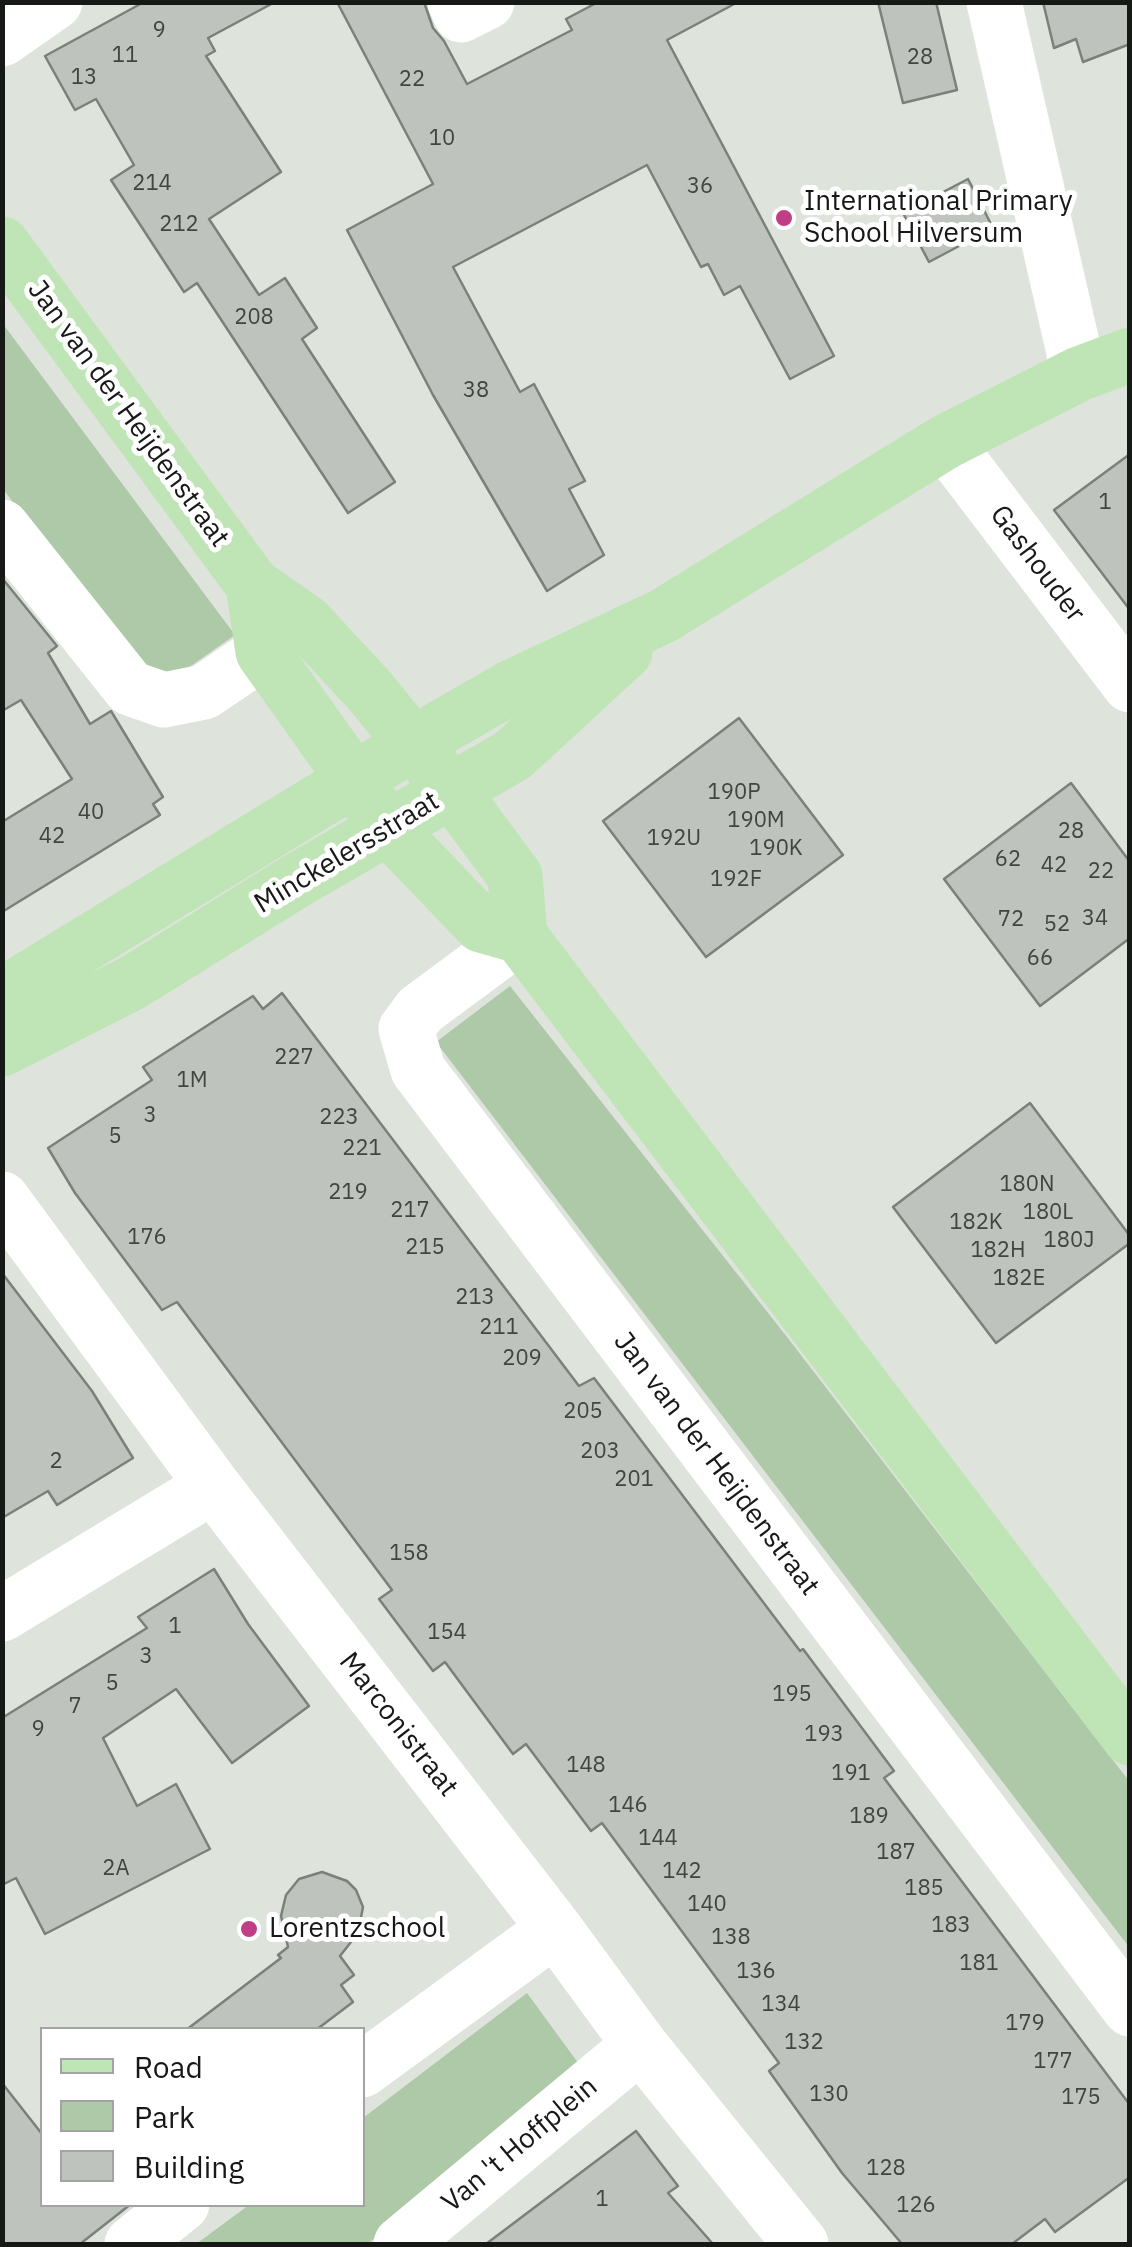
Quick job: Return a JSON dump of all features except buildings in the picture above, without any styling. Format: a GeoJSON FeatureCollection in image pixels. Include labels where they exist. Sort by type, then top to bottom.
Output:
{"type":"FeatureCollection","features":[{"type":"Feature","properties":{"kind":"main road","name":"Jan van der Heijdenstraat"},"geometry":{"type":"LineString","coordinates":[[2,244],[253,585],[306,622],[452,791],[515,876],[520,936],[481,926],[388,828],[263,652],[253,585]]}},
{"type":"Feature","properties":{"kind":"main road","name":"Minckelersstraat"},"geometry":{"type":"LineString","coordinates":[[2,994],[508,689],[663,616],[945,442],[1079,374],[1130,355]]}},
{"type":"Feature","properties":{"kind":"main road","name":"Minckelersstraat"},"geometry":{"type":"LineString","coordinates":[[2,1049],[132,984],[513,755],[663,616]]}},
{"type":"Feature","properties":{"kind":"main road"},"geometry":{"type":"LineString","coordinates":[[520,936],[1130,1738]]}},
{"type":"Feature","properties":{"kind":"street"},"geometry":{"type":"LineString","coordinates":[[2,38],[54,2]]}},
{"type":"Feature","properties":{"kind":"street"},"geometry":{"type":"LineString","coordinates":[[455,2],[461,14],[487,2]]}},
{"type":"Feature","properties":{"kind":"street"},"geometry":{"type":"LineString","coordinates":[[994,2],[1079,374]]}},
{"type":"Feature","properties":{"kind":"street","name":"Gashouder"},"geometry":{"type":"LineString","coordinates":[[945,442],[1130,684]]}},
{"type":"Feature","properties":{"kind":"street"},"geometry":{"type":"LineString","coordinates":[[2,527],[130,688],[164,700],[204,692],[263,652]]}},
{"type":"Feature","properties":{"kind":"street","name":"Jan van der Heijdenstraat"},"geometry":{"type":"LineString","coordinates":[[520,936],[420,1010],[406,1029],[418,1070],[1130,2009]]}},
{"type":"Feature","properties":{"kind":"street","name":"Marconistraat"},"geometry":{"type":"LineString","coordinates":[[2,1199],[213,1486],[640,2045],[800,2244]]}},
{"type":"Feature","properties":{"kind":"street"},"geometry":{"type":"LineString","coordinates":[[2,1614],[213,1486]]}},
{"type":"Feature","properties":{"kind":"street"},"geometry":{"type":"LineString","coordinates":[[365,2068],[555,1929]]}},
{"type":"Feature","properties":{"kind":"street","name":"Van 't Hoffplein"},"geometry":{"type":"LineString","coordinates":[[400,2244],[640,2045]]}},
{"type":"Feature","properties":{"kind":"street"},"geometry":{"type":"LineString","coordinates":[[132,2244],[178,2207]]}},
{"type":"Feature","properties":{"kind":"green space"},"geometry":{"type":"Polygon","coordinates":[[[3,324],[235,635],[178,675],[149,671],[107,627],[3,489],[3,324]]]}},
{"type":"Feature","properties":{"kind":"green space"},"geometry":{"type":"Polygon","coordinates":[[[510,986],[1129,1781],[1129,1947],[436,1042],[510,986]]]}},
{"type":"Feature","properties":{"kind":"green space"},"geometry":{"type":"Polygon","coordinates":[[[527,1993],[587,2075],[367,2244],[196,2244],[246,2207],[365,2207],[365,2116],[527,1993]]]}},
{"type":"Feature","properties":{"kind":"place","name":"International Primary School Hilversum"},"geometry":{"type":"Point","coordinates":[784,218]}},
{"type":"Feature","properties":{"kind":"place","name":"Lorentzschool"},"geometry":{"type":"Point","coordinates":[249,1929]}}]}
